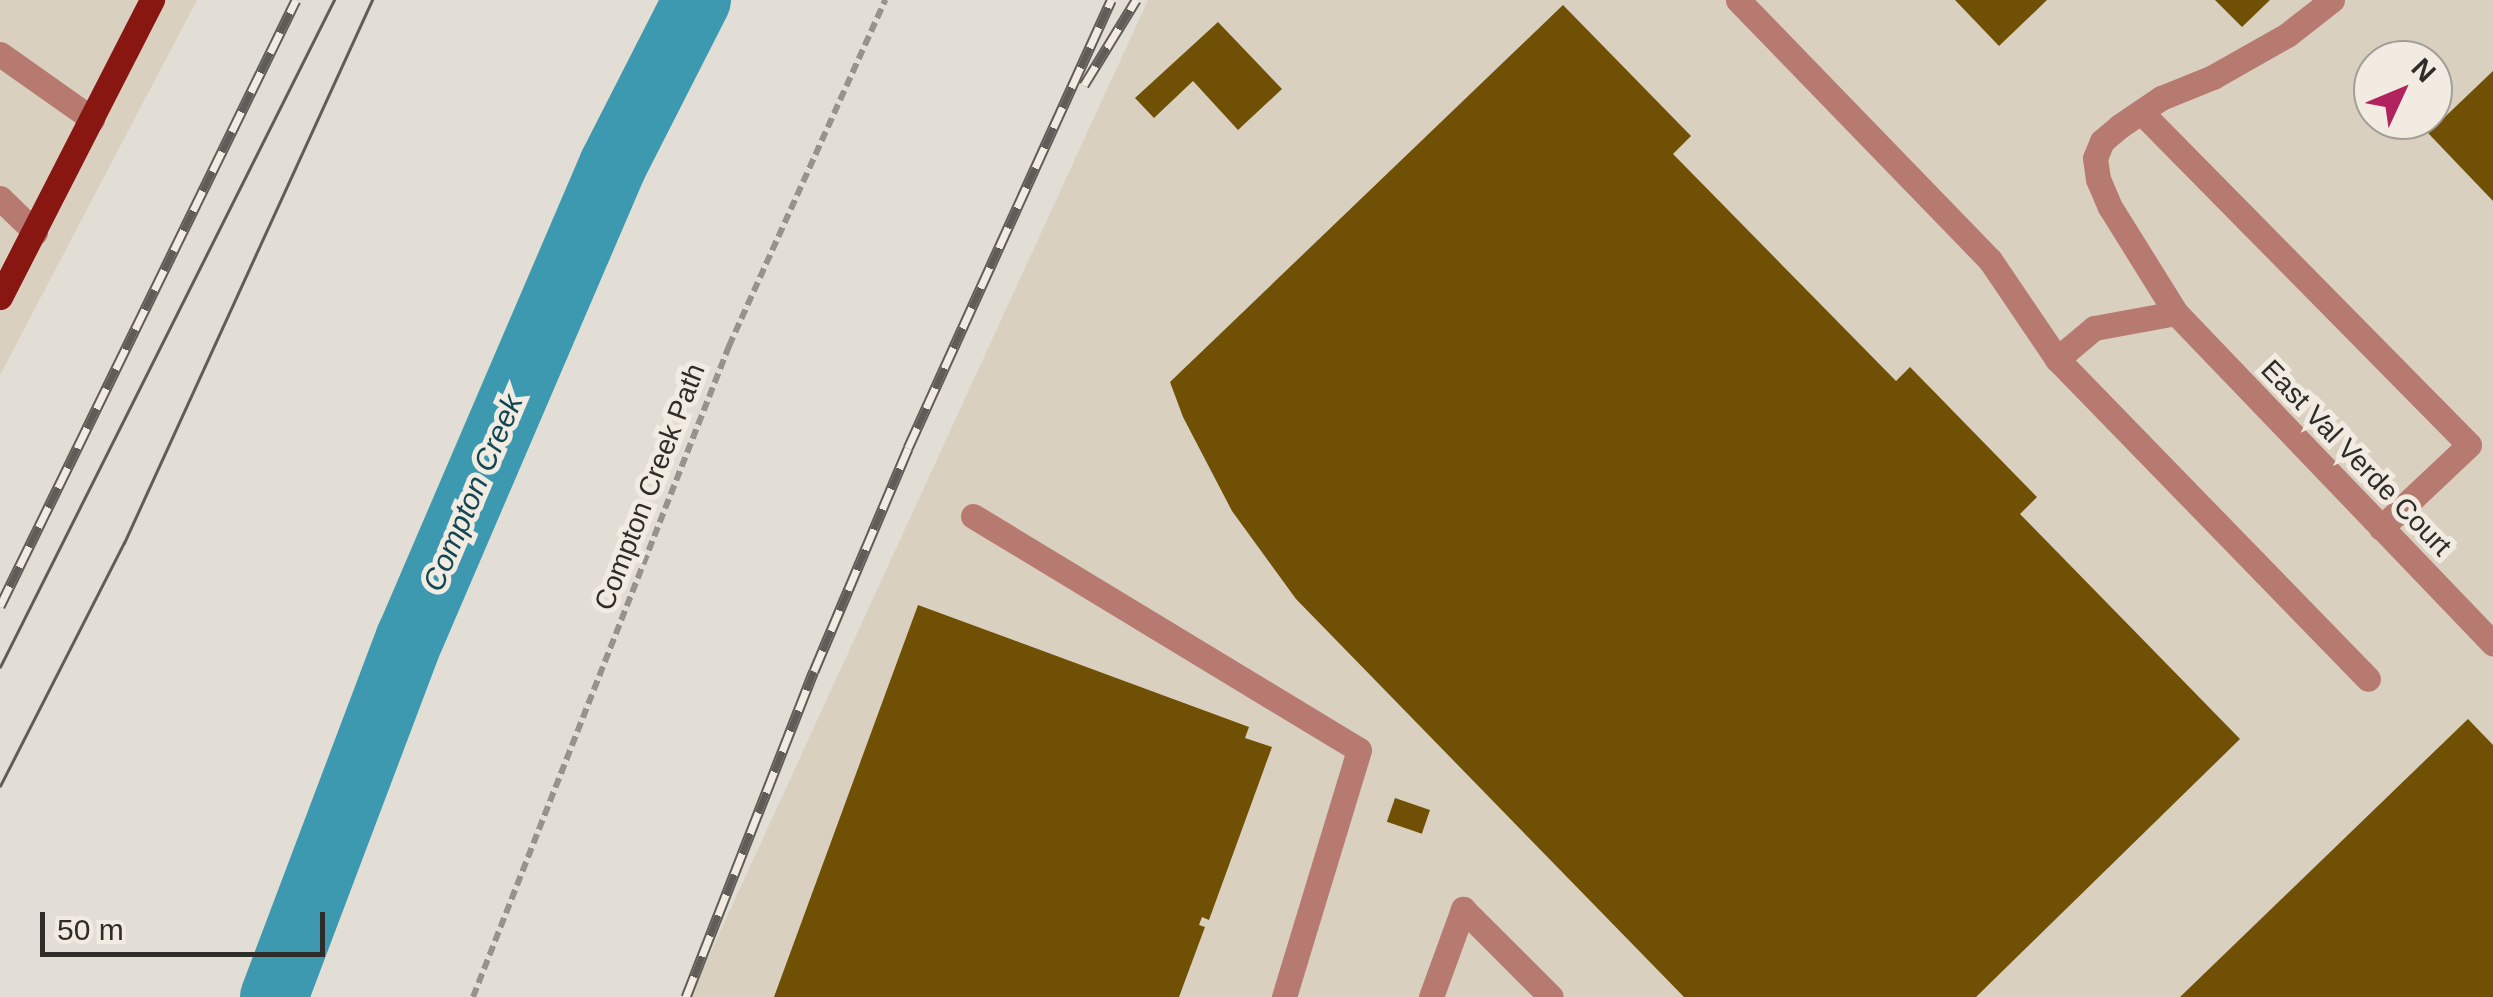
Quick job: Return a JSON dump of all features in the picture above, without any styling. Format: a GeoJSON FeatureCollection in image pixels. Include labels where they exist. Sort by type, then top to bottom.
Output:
{"type":"FeatureCollection","features":[{"type":"Feature","properties":{"kind":"main road"},"geometry":{"type":"LineString","coordinates":[[0,297],[152,0]]}},
{"type":"Feature","properties":{"kind":"street"},"geometry":{"type":"LineString","coordinates":[[1738,0],[1990,260],[2057,359],[2368,679]]}},
{"type":"Feature","properties":{"kind":"street"},"geometry":{"type":"LineString","coordinates":[[2332,0],[2288,36],[2141,112],[2469,445],[2381,528]]}},
{"type":"Feature","properties":{"kind":"street"},"geometry":{"type":"LineString","coordinates":[[0,54],[92,118]]}},
{"type":"Feature","properties":{"kind":"street","name":"East Val Verde Court"},"geometry":{"type":"LineString","coordinates":[[2141,112],[2102,141],[2094,158],[2098,180],[2110,207],[2176,313],[2493,644]]}},
{"type":"Feature","properties":{"kind":"street"},"geometry":{"type":"LineString","coordinates":[[0,198],[35,232]]}},
{"type":"Feature","properties":{"kind":"street"},"geometry":{"type":"LineString","coordinates":[[2057,359],[2094,328],[2176,313]]}},
{"type":"Feature","properties":{"kind":"street"},"geometry":{"type":"LineString","coordinates":[[973,516],[1359,750],[1284,997]]}},
{"type":"Feature","properties":{"kind":"street"},"geometry":{"type":"LineString","coordinates":[[1431,997],[1463,908],[1551,997]]}},
{"type":"Feature","properties":{"kind":"path","name":"Compton Creek Path"},"geometry":{"type":"LineString","coordinates":[[473,997],[729,346],[886,0]]}},
{"type":"Feature","properties":{"kind":"shaded area"},"geometry":{"type":"Polygon","coordinates":[[[0,0],[197,0],[0,375],[0,0]]]}},
{"type":"Feature","properties":{"kind":"shaded area"},"geometry":{"type":"Polygon","coordinates":[[[1148,0],[2493,0],[2493,997],[690,997],[1148,0]]]}},
{"type":"Feature","properties":{"kind":"building"},"geometry":{"type":"Polygon","coordinates":[[[1955,0],[2047,0],[1999,46],[1955,0]]]}},
{"type":"Feature","properties":{"kind":"building"},"geometry":{"type":"Polygon","coordinates":[[[2215,0],[2270,0],[2242,27],[2215,0]]]}},
{"type":"Feature","properties":{"kind":"building"},"geometry":{"type":"Polygon","coordinates":[[[1563,5],[1691,136],[1673,154],[1896,381],[1910,367],[2037,497],[2020,514],[2240,739],[1976,997],[1684,997],[1296,599],[1232,511],[1183,417],[1170,382],[1563,5]]]}},
{"type":"Feature","properties":{"kind":"building"},"geometry":{"type":"Polygon","coordinates":[[[1218,22],[1282,89],[1238,130],[1193,81],[1154,118],[1135,98],[1218,22]]]}},
{"type":"Feature","properties":{"kind":"building"},"geometry":{"type":"Polygon","coordinates":[[[2493,71],[2493,201],[2435,140],[2453,140],[2453,109],[2493,71]]]}},
{"type":"Feature","properties":{"kind":"building"},"geometry":{"type":"Polygon","coordinates":[[[918,605],[1249,727],[1245,738],[1272,747],[1209,920],[1202,917],[1199,925],[1205,927],[1179,997],[774,997],[918,605]]]}},
{"type":"Feature","properties":{"kind":"building"},"geometry":{"type":"Polygon","coordinates":[[[2468,719],[2493,745],[2493,997],[2180,997],[2468,719]]]}},
{"type":"Feature","properties":{"kind":"building"},"geometry":{"type":"Polygon","coordinates":[[[1395,798],[1430,810],[1422,834],[1387,822],[1395,798]]]}},
{"type":"Feature","properties":{"kind":"waterway","name":"Compton Creek"},"geometry":{"type":"LineString","coordinates":[[274,997],[410,638],[613,165],[697,0]]}},
{"type":"Feature","properties":{"kind":"tram line"},"geometry":{"type":"LineString","coordinates":[[0,667],[334,0]]}},
{"type":"Feature","properties":{"kind":"tram line"},"geometry":{"type":"LineString","coordinates":[[0,786],[124,543],[372,0]]}},
{"type":"Feature","properties":{"kind":"railway"},"geometry":{"type":"LineString","coordinates":[[0,606],[296,0]]}},
{"type":"Feature","properties":{"kind":"railway"},"geometry":{"type":"LineString","coordinates":[[686,997],[814,671],[908,448],[1111,0]]}},
{"type":"Feature","properties":{"kind":"railway"},"geometry":{"type":"LineString","coordinates":[[1084,85],[1136,0]]}}]}
